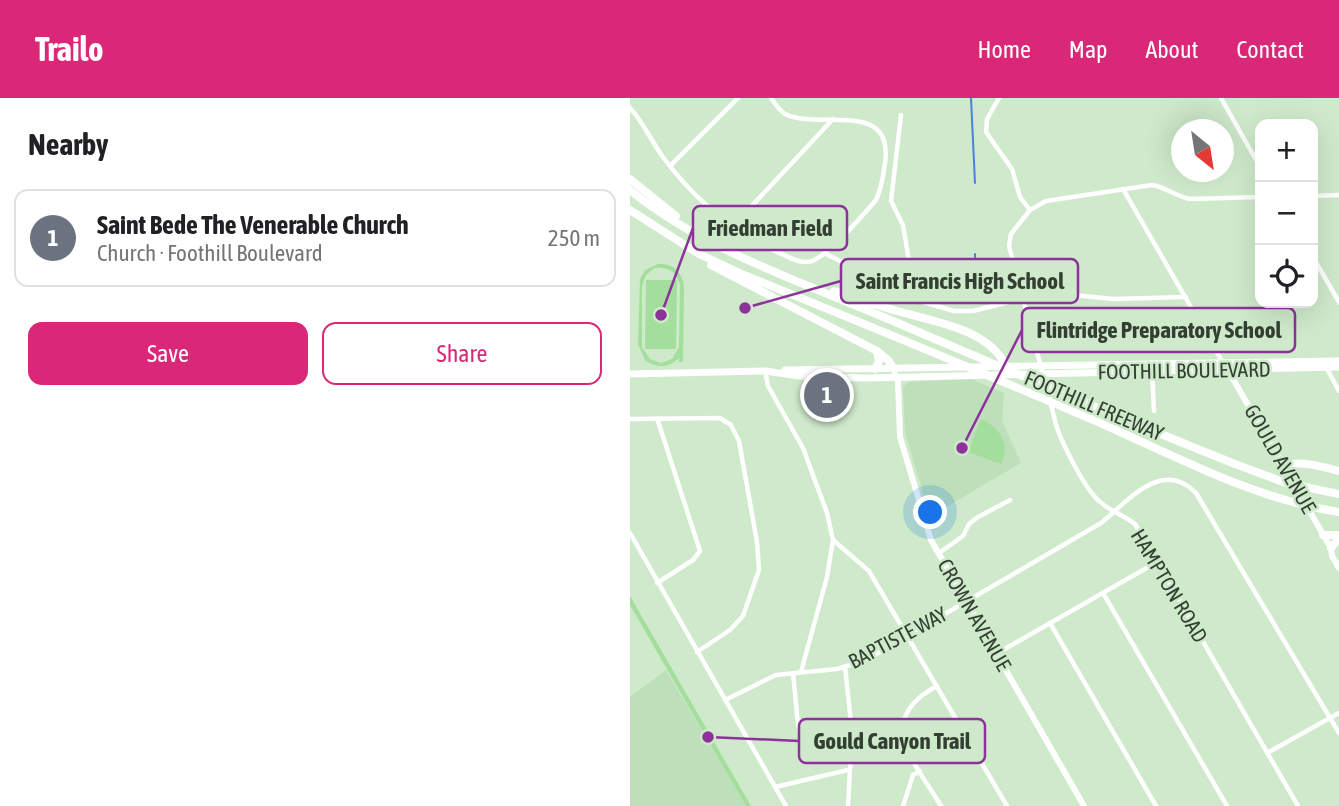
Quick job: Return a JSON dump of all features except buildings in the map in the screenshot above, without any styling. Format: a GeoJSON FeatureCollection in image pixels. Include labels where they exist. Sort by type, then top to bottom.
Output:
{"type":"FeatureCollection","features":[{"type":"Feature","properties":{"kind":"highway"},"geometry":{"type":"LineString","coordinates":[[630,179],[703,237]]}},
{"type":"Feature","properties":{"kind":"highway","name":"FOOTHILL FREEWAY"},"geometry":{"type":"LineString","coordinates":[[630,190],[703,237],[788,277],[1286,484],[1339,494]]}},
{"type":"Feature","properties":{"kind":"highway","name":"FOOTHILL FREEWAY"},"geometry":{"type":"LineString","coordinates":[[630,209],[677,242],[718,263],[1224,478],[1277,499],[1339,512]]}},
{"type":"Feature","properties":{"kind":"highway"},"geometry":{"type":"LineString","coordinates":[[677,242],[720,271],[877,351],[888,360],[895,373]]}},
{"type":"Feature","properties":{"kind":"highway"},"geometry":{"type":"LineString","coordinates":[[788,277],[962,330],[991,348],[1007,370]]}},
{"type":"Feature","properties":{"kind":"highway"},"geometry":{"type":"LineString","coordinates":[[875,369],[879,361],[877,351]]}},
{"type":"Feature","properties":{"kind":"highway"},"geometry":{"type":"LineString","coordinates":[[1285,468],[1297,463],[1339,471]]}},
{"type":"Feature","properties":{"kind":"highway"},"geometry":{"type":"LineString","coordinates":[[1324,535],[1339,537],[1335,552]]}},
{"type":"Feature","properties":{"kind":"main road","name":"FOOTHILL BOULEVARD"},"geometry":{"type":"LineString","coordinates":[[630,374],[765,371],[800,376],[1323,364],[1339,361]]}},
{"type":"Feature","properties":{"kind":"main road","name":"FOOTHILL BOULEVARD"},"geometry":{"type":"LineString","coordinates":[[1323,364],[1339,367]]}},
{"type":"Feature","properties":{"kind":"main road","name":"FOOTHILL BOULEVARD"},"geometry":{"type":"LineString","coordinates":[[778,372],[875,369],[895,373]]}},
{"type":"Feature","properties":{"kind":"street"},"geometry":{"type":"LineString","coordinates":[[670,166],[738,98]]}},
{"type":"Feature","properties":{"kind":"street"},"geometry":{"type":"LineString","coordinates":[[630,108],[644,124],[670,166],[711,211],[765,246],[810,262],[824,253],[879,195],[886,147],[881,134],[867,121],[788,115],[781,111],[771,98]]}},
{"type":"Feature","properties":{"kind":"street"},"geometry":{"type":"LineString","coordinates":[[999,98],[988,119],[986,132],[1012,169],[1020,197],[1030,210],[1054,198],[1123,188],[1161,187],[1190,198],[1255,197]]}},
{"type":"Feature","properties":{"kind":"street"},"geometry":{"type":"LineString","coordinates":[[1221,98],[1255,158]]}},
{"type":"Feature","properties":{"kind":"street"},"geometry":{"type":"LineString","coordinates":[[901,115],[891,201],[903,225],[911,273],[909,284],[904,291]]}},
{"type":"Feature","properties":{"kind":"street"},"geometry":{"type":"LineString","coordinates":[[734,225],[833,119]]}},
{"type":"Feature","properties":{"kind":"street","name":"GOULD AVENUE"},"geometry":{"type":"LineString","coordinates":[[1123,188],[1335,552],[1332,556],[1339,568]]}},
{"type":"Feature","properties":{"kind":"street"},"geometry":{"type":"LineString","coordinates":[[879,195],[891,201]]}},
{"type":"Feature","properties":{"kind":"street"},"geometry":{"type":"LineString","coordinates":[[1318,196],[1339,195]]}},
{"type":"Feature","properties":{"kind":"street","name":"HAMPTON ROAD"},"geometry":{"type":"LineString","coordinates":[[1030,210],[1009,240],[1010,253],[1057,429],[1093,495],[1135,524],[1298,806]]}},
{"type":"Feature","properties":{"kind":"street"},"geometry":{"type":"LineString","coordinates":[[824,253],[935,306],[965,312],[1022,298],[1073,295],[1112,299],[1186,297]]}},
{"type":"Feature","properties":{"kind":"street"},"geometry":{"type":"LineString","coordinates":[[1318,266],[1339,302]]}},
{"type":"Feature","properties":{"kind":"street"},"geometry":{"type":"LineString","coordinates":[[1323,364],[1339,391]]}},
{"type":"Feature","properties":{"kind":"street"},"geometry":{"type":"LineString","coordinates":[[1152,368],[1154,411]]}},
{"type":"Feature","properties":{"kind":"street"},"geometry":{"type":"LineString","coordinates":[[765,371],[768,386],[803,448],[827,513],[833,540],[827,577],[801,672]]}},
{"type":"Feature","properties":{"kind":"street","name":"CROWN AVENUE"},"geometry":{"type":"LineString","coordinates":[[895,373],[900,437],[931,540],[1084,806]]}},
{"type":"Feature","properties":{"kind":"street"},"geometry":{"type":"LineString","coordinates":[[630,419],[713,417],[725,420],[733,428],[739,441],[757,542],[759,570],[743,616],[730,630],[697,652]]}},
{"type":"Feature","properties":{"kind":"street"},"geometry":{"type":"LineString","coordinates":[[657,418],[700,551],[694,560],[657,583]]}},
{"type":"Feature","properties":{"kind":"street","name":"BAPTISTE WAY"},"geometry":{"type":"LineString","coordinates":[[725,700],[766,679],[845,667],[866,660],[1101,523],[1122,502],[1155,482],[1177,479],[1188,484],[1196,493],[1330,718]]}},
{"type":"Feature","properties":{"kind":"street"},"geometry":{"type":"LineString","coordinates":[[939,553],[963,536],[978,517],[1010,500]]}},
{"type":"Feature","properties":{"kind":"street"},"geometry":{"type":"LineString","coordinates":[[630,533],[786,806]]}},
{"type":"Feature","properties":{"kind":"street"},"geometry":{"type":"LineString","coordinates":[[833,540],[869,571],[1007,806]]}},
{"type":"Feature","properties":{"kind":"street"},"geometry":{"type":"LineString","coordinates":[[996,654],[1157,562]]}},
{"type":"Feature","properties":{"kind":"street"},"geometry":{"type":"LineString","coordinates":[[1102,593],[1227,806]]}},
{"type":"Feature","properties":{"kind":"street"},"geometry":{"type":"LineString","coordinates":[[1050,623],[1156,806]]}},
{"type":"Feature","properties":{"kind":"street"},"geometry":{"type":"LineString","coordinates":[[845,667],[852,732],[848,806]]}},
{"type":"Feature","properties":{"kind":"street"},"geometry":{"type":"LineString","coordinates":[[793,673],[801,733]]}},
{"type":"Feature","properties":{"kind":"street"},"geometry":{"type":"LineString","coordinates":[[937,686],[912,703],[902,721],[905,743],[940,806]]}},
{"type":"Feature","properties":{"kind":"street"},"geometry":{"type":"LineString","coordinates":[[1267,753],[1339,713]]}},
{"type":"Feature","properties":{"kind":"street"},"geometry":{"type":"LineString","coordinates":[[1330,718],[1339,733]]}},
{"type":"Feature","properties":{"kind":"street"},"geometry":{"type":"LineString","coordinates":[[775,787],[848,770]]}},
{"type":"Feature","properties":{"kind":"street"},"geometry":{"type":"LineString","coordinates":[[903,806],[913,775],[920,771]]}},
{"type":"Feature","properties":{"kind":"shaded area"},"geometry":{"type":"Polygon","coordinates":[[[971,379],[1004,393],[1002,421],[1021,463],[944,508],[929,512],[905,432],[903,387],[909,382],[971,379]]]}},
{"type":"Feature","properties":{"kind":"shaded area"},"geometry":{"type":"Polygon","coordinates":[[[666,670],[746,806],[630,806],[630,697],[666,670]]]}},
{"type":"Feature","properties":{"kind":"green space"},"geometry":{"type":"Polygon","coordinates":[[[663,264],[676,269],[681,276],[684,286],[683,362],[679,362],[679,358],[671,364],[654,365],[645,360],[638,344],[640,279],[645,270],[663,264]],[[655,268],[646,275],[642,286],[642,347],[650,359],[661,363],[672,359],[679,347],[680,286],[672,271],[655,268]]]}},
{"type":"Feature","properties":{"kind":"green space"},"geometry":{"type":"Polygon","coordinates":[[[646,280],[677,280],[676,349],[645,349],[646,280]]]}},
{"type":"Feature","properties":{"kind":"green space"},"geometry":{"type":"Polygon","coordinates":[[[981,419],[994,427],[1002,437],[1005,450],[1001,464],[968,452],[981,419]]]}},
{"type":"Feature","properties":{"kind":"green space"},"geometry":{"type":"Polygon","coordinates":[[[630,596],[751,806],[746,806],[630,605],[630,596]]]}},
{"type":"Feature","properties":{"kind":"waterway"},"geometry":{"type":"LineString","coordinates":[[971,98],[975,183]]}},
{"type":"Feature","properties":{"kind":"waterway"},"geometry":{"type":"LineString","coordinates":[[975,254],[975,300]]}},
{"type":"Feature","properties":{"kind":"place","name":"Saint Francis High School"},"geometry":{"type":"Point","coordinates":[745,308]}},
{"type":"Feature","properties":{"kind":"place","name":"Friedman Field"},"geometry":{"type":"Point","coordinates":[661,315]}},
{"type":"Feature","properties":{"kind":"place","name":"Saint Bede The Venerable Church"},"geometry":{"type":"Point","coordinates":[827,395]}},
{"type":"Feature","properties":{"kind":"place","name":"Flintridge Preparatory School"},"geometry":{"type":"Point","coordinates":[962,448]}},
{"type":"Feature","properties":{"kind":"place","name":"Gould Canyon Trail"},"geometry":{"type":"Point","coordinates":[708,737]}}]}
